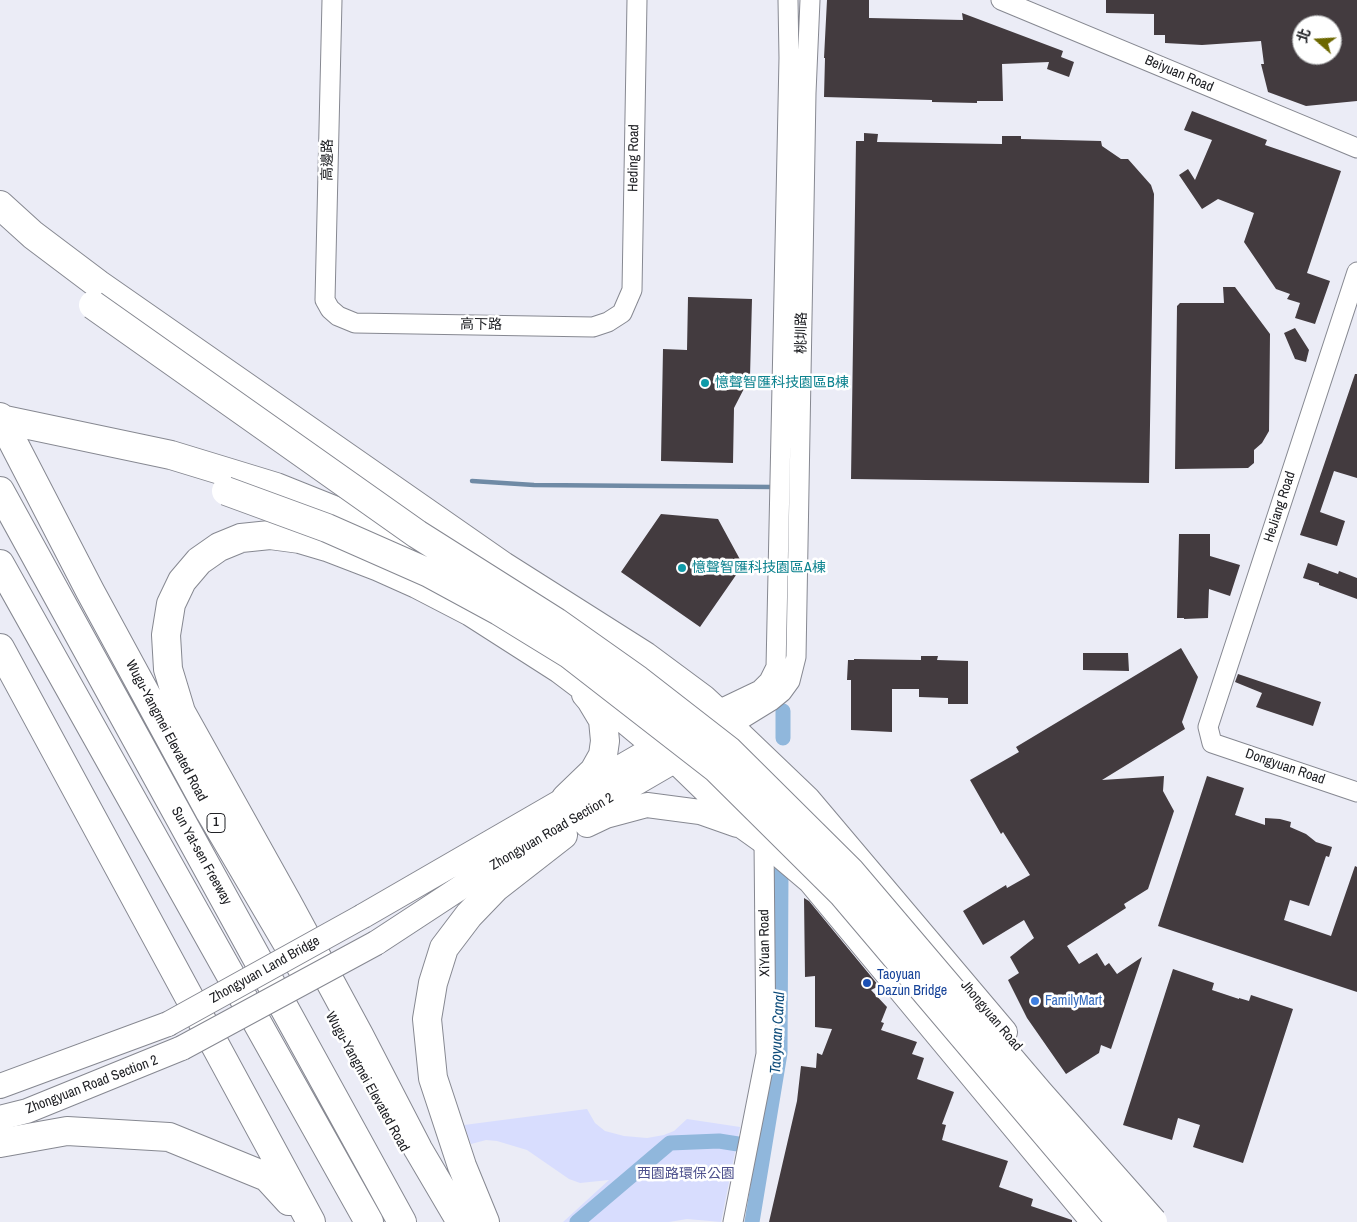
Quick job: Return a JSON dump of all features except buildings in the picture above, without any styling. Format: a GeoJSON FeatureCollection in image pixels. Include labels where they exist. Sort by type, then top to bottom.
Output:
{"type":"FeatureCollection","features":[{"type":"Feature","properties":{"kind":"highway"},"geometry":{"type":"LineString","coordinates":[[0,206],[33,235],[98,284],[503,566],[645,656],[724,718]]}},
{"type":"Feature","properties":{"kind":"highway"},"geometry":{"type":"LineString","coordinates":[[0,230],[93,305],[417,534],[564,627],[638,680],[728,750],[851,872],[1039,1093],[1153,1222]]}},
{"type":"Feature","properties":{"kind":"highway"},"geometry":{"type":"LineString","coordinates":[[5,421],[48,410],[186,443],[268,466],[320,484],[419,525],[503,566]]}},
{"type":"Feature","properties":{"kind":"highway"},"geometry":{"type":"LineString","coordinates":[[5,421],[226,491],[327,528],[429,573],[499,611],[568,654],[717,769],[842,893],[1121,1222]]}},
{"type":"Feature","properties":{"kind":"highway"},"geometry":{"type":"LineString","coordinates":[[5,421],[171,455],[276,487],[352,517],[405,544],[511,607],[594,661],[696,735]]}},
{"type":"Feature","properties":{"kind":"highway","name":"Wugu-Yangmei Elevated Road"},"geometry":{"type":"LineString","coordinates":[[5,421],[90,591],[210,812],[341,1034],[445,1222]]}},
{"type":"Feature","properties":{"kind":"highway","name":"Sun Yat-sen Freeway"},"geometry":{"type":"LineString","coordinates":[[0,491],[402,1222]]}},
{"type":"Feature","properties":{"kind":"highway"},"geometry":{"type":"LineString","coordinates":[[352,517],[472,612]]}},
{"type":"Feature","properties":{"kind":"highway"},"geometry":{"type":"LineString","coordinates":[[461,1222],[418,1148],[292,910],[181,712],[168,669],[166,635],[171,604],[182,581],[198,561],[219,547],[241,538],[270,535],[300,539],[327,547],[417,584],[472,612],[560,669],[609,706],[666,754]]}},
{"type":"Feature","properties":{"kind":"highway"},"geometry":{"type":"LineString","coordinates":[[0,564],[369,1222]]}},
{"type":"Feature","properties":{"kind":"highway"},"geometry":{"type":"LineString","coordinates":[[0,648],[310,1222]]}},
{"type":"Feature","properties":{"kind":"highway"},"geometry":{"type":"LineString","coordinates":[[560,669],[591,700],[603,720],[605,741],[603,755],[594,771],[566,798]]}},
{"type":"Feature","properties":{"kind":"highway"},"geometry":{"type":"LineString","coordinates":[[485,1222],[462,1166],[433,1078],[427,1019],[433,982],[444,948],[469,915],[495,888],[563,835]]}},
{"type":"Feature","properties":{"kind":"highway"},"geometry":{"type":"LineString","coordinates":[[0,1143],[68,1131],[169,1138],[267,1177],[310,1222]]}},
{"type":"Feature","properties":{"kind":"main road","name":"Zhongyuan Road Section 2"},"geometry":{"type":"LineString","coordinates":[[376,943],[724,718]]}},
{"type":"Feature","properties":{"kind":"main road","name":"Jhongyuan Road"},"geometry":{"type":"LineString","coordinates":[[724,718],[808,799],[1014,1043],[1110,1161],[1166,1222]]}},
{"type":"Feature","properties":{"kind":"main road"},"geometry":{"type":"LineString","coordinates":[[696,735],[796,828],[913,922]]}},
{"type":"Feature","properties":{"kind":"main road","name":"Zhongyuan Road Section 2"},"geometry":{"type":"LineString","coordinates":[[363,916],[566,798],[666,754]]}},
{"type":"Feature","properties":{"kind":"main road"},"geometry":{"type":"LineString","coordinates":[[666,754],[743,827],[810,881],[1094,1222]]}},
{"type":"Feature","properties":{"kind":"main road"},"geometry":{"type":"LineString","coordinates":[[524,847],[563,835],[606,816],[647,805],[700,812],[743,827]]}},
{"type":"Feature","properties":{"kind":"main road","name":"Zhongyuan Land Bridge"},"geometry":{"type":"LineString","coordinates":[[0,1086],[168,1024],[363,916]]}},
{"type":"Feature","properties":{"kind":"main road","name":"Zhongyuan Land Bridge"},"geometry":{"type":"LineString","coordinates":[[182,1048],[376,943]]}},
{"type":"Feature","properties":{"kind":"main road","name":"Zhongyuan Road Section 2"},"geometry":{"type":"LineString","coordinates":[[0,1118],[27,1111],[182,1048]]}},
{"type":"Feature","properties":{"kind":"street","name":"高邊路"},"geometry":{"type":"LineString","coordinates":[[332,0],[325,300],[330,309],[338,316]]}},
{"type":"Feature","properties":{"kind":"street","name":"Heding Road"},"geometry":{"type":"LineString","coordinates":[[622,313],[632,290],[637,0]]}},
{"type":"Feature","properties":{"kind":"street","name":"桃圳路"},"geometry":{"type":"LineString","coordinates":[[724,718],[760,690],[769,681],[776,667],[789,68],[788,0]]}},
{"type":"Feature","properties":{"kind":"street","name":"桃圳路"},"geometry":{"type":"LineString","coordinates":[[724,718],[771,701],[782,692],[790,681],[796,658],[806,103],[810,0]]}},
{"type":"Feature","properties":{"kind":"street","name":"Beiyuan Road"},"geometry":{"type":"LineString","coordinates":[[1009,2],[1357,148]]}},
{"type":"Feature","properties":{"kind":"street","name":"HeJiang Road"},"geometry":{"type":"LineString","coordinates":[[1212,743],[1208,727],[1357,272]]}},
{"type":"Feature","properties":{"kind":"street","name":"高下路"},"geometry":{"type":"LineString","coordinates":[[338,316],[355,323],[593,327],[608,322],[622,313]]}},
{"type":"Feature","properties":{"kind":"street","name":"Dongyuan Road"},"geometry":{"type":"LineString","coordinates":[[1212,743],[1357,792]]}},
{"type":"Feature","properties":{"kind":"street","name":"XiYuan Road"},"geometry":{"type":"LineString","coordinates":[[734,1222],[766,1054],[764,842]]}},
{"type":"Feature","properties":{"kind":"green space","name":"西園路環保公園"},"geometry":{"type":"Polygon","coordinates":[[[587,1109],[595,1123],[605,1131],[624,1136],[647,1138],[664,1135],[674,1131],[687,1119],[740,1127],[721,1222],[687,1219],[669,1222],[563,1222],[609,1180],[580,1183],[569,1179],[527,1150],[497,1141],[486,1140],[471,1144],[464,1125],[587,1109]]]}},
{"type":"Feature","properties":{"kind":"waterway"},"geometry":{"type":"LineString","coordinates":[[472,481],[534,485],[772,487]]}},
{"type":"Feature","properties":{"kind":"waterway","name":"Taoyuan Canal"},"geometry":{"type":"LineString","coordinates":[[783,711],[783,738]]}},
{"type":"Feature","properties":{"kind":"waterway","name":"Taoyuan Canal"},"geometry":{"type":"LineString","coordinates":[[752,1222],[780,1053],[781,872]]}},
{"type":"Feature","properties":{"kind":"waterway"},"geometry":{"type":"LineString","coordinates":[[577,1222],[670,1143],[719,1141],[757,1147]]}},
{"type":"Feature","properties":{"kind":"place","name":"憶聲智匯科技園區B棟"},"geometry":{"type":"Point","coordinates":[705,383]}},
{"type":"Feature","properties":{"kind":"place","name":"憶聲智匯科技園區A棟"},"geometry":{"type":"Point","coordinates":[682,568]}},
{"type":"Feature","properties":{"kind":"place","name":"Taoyuan Dazun Bridge"},"geometry":{"type":"Point","coordinates":[867,983]}},
{"type":"Feature","properties":{"kind":"place","name":"FamilyMart"},"geometry":{"type":"Point","coordinates":[1035,1001]}}]}
